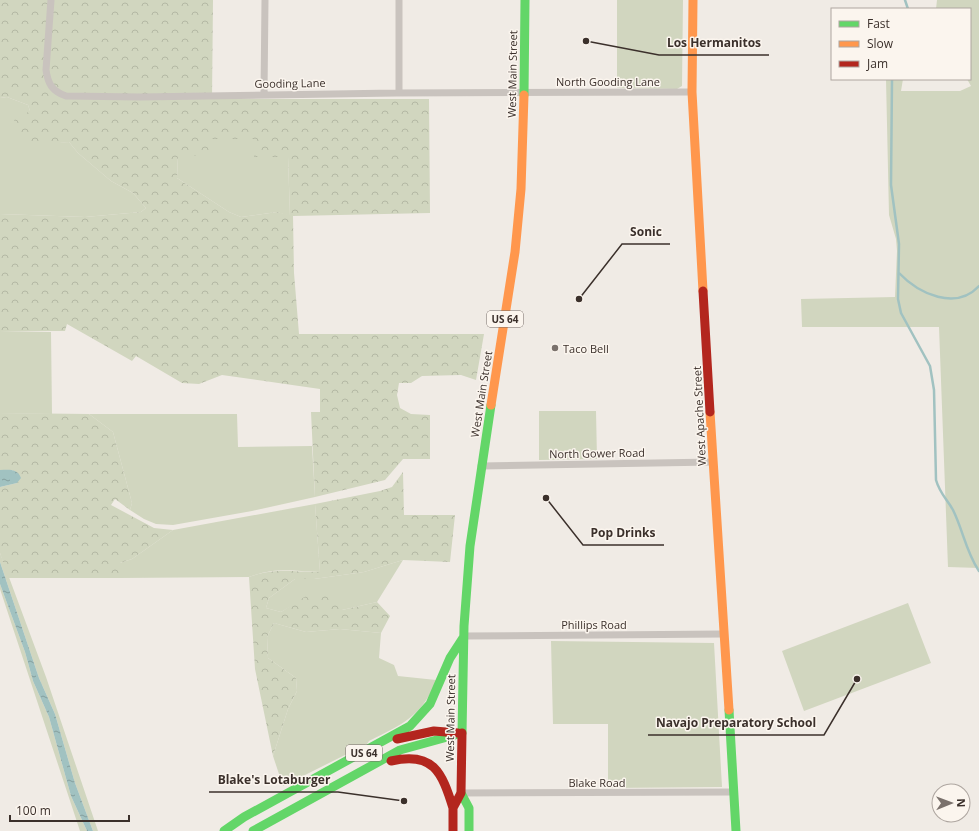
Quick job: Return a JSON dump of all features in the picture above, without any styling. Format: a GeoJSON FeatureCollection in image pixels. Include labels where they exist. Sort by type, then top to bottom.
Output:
{"type":"FeatureCollection","features":[{"type":"Feature","properties":{"kind":"main road","name":"West Main Street"},"geometry":{"type":"LineString","coordinates":[[453,831],[453,808],[461,793],[464,636],[469,556],[481,466],[515,252],[520,190],[524,92],[525,0]]}},
{"type":"Feature","properties":{"kind":"main road","name":"West Apache Street"},"geometry":{"type":"LineString","coordinates":[[693,0],[692,92],[723,634],[736,831]]}},
{"type":"Feature","properties":{"kind":"main road","name":"US 64"},"geometry":{"type":"LineString","coordinates":[[224,831],[244,817],[410,726],[422,715],[437,696],[447,664],[464,636]]}},
{"type":"Feature","properties":{"kind":"main road"},"geometry":{"type":"LineString","coordinates":[[361,754],[398,739],[425,732],[440,731],[462,733]]}},
{"type":"Feature","properties":{"kind":"main road","name":"US 64"},"geometry":{"type":"LineString","coordinates":[[254,831],[400,750],[419,743],[440,740],[462,733]]}},
{"type":"Feature","properties":{"kind":"main road"},"geometry":{"type":"LineString","coordinates":[[364,769],[406,757],[424,759],[435,767],[440,774],[453,808]]}},
{"type":"Feature","properties":{"kind":"main road","name":"West Main Street"},"geometry":{"type":"LineString","coordinates":[[461,793],[469,808],[469,831]]}},
{"type":"Feature","properties":{"kind":"street","name":"Gooding Lane"},"geometry":{"type":"LineString","coordinates":[[51,0],[46,70],[47,80],[58,93],[80,98],[264,94],[524,92]]}},
{"type":"Feature","properties":{"kind":"street"},"geometry":{"type":"LineString","coordinates":[[264,94],[265,0]]}},
{"type":"Feature","properties":{"kind":"street"},"geometry":{"type":"LineString","coordinates":[[399,0],[399,93]]}},
{"type":"Feature","properties":{"kind":"street","name":"North Gooding Lane"},"geometry":{"type":"LineString","coordinates":[[524,92],[692,92]]}},
{"type":"Feature","properties":{"kind":"street","name":"North Gower Road"},"geometry":{"type":"LineString","coordinates":[[481,466],[713,462]]}},
{"type":"Feature","properties":{"kind":"street","name":"Phillips Road"},"geometry":{"type":"LineString","coordinates":[[464,636],[723,634]]}},
{"type":"Feature","properties":{"kind":"street","name":"Blake Road"},"geometry":{"type":"LineString","coordinates":[[461,793],[734,792]]}},
{"type":"Feature","properties":{"kind":"green space"},"geometry":{"type":"Polygon","coordinates":[[[0,0],[213,0],[212,99],[429,99],[430,213],[293,216],[294,273],[299,334],[484,334],[476,380],[461,375],[422,376],[411,383],[399,383],[397,395],[400,408],[411,414],[430,415],[430,459],[403,459],[385,480],[315,497],[311,412],[320,412],[320,389],[222,375],[199,384],[182,383],[136,356],[132,361],[67,324],[65,331],[0,331],[0,214],[85,217],[141,212],[146,208],[133,193],[111,181],[78,153],[69,142],[42,145],[27,143],[16,131],[14,120],[30,111],[28,105],[7,97],[0,98],[0,0]],[[211,139],[211,156],[178,156],[177,178],[229,212],[241,217],[277,212],[290,215],[288,157],[254,157],[254,139],[211,139]]]}},
{"type":"Feature","properties":{"kind":"green space"},"geometry":{"type":"Polygon","coordinates":[[[617,0],[683,0],[682,86],[677,89],[617,88],[617,0]]]}},
{"type":"Feature","properties":{"kind":"green space"},"geometry":{"type":"Polygon","coordinates":[[[937,0],[979,0],[979,568],[948,567],[939,327],[802,327],[801,299],[895,297],[897,251],[896,239],[889,215],[886,80],[903,80],[901,91],[960,91],[971,86],[968,80],[971,80],[971,8],[936,8],[937,0]]]}},
{"type":"Feature","properties":{"kind":"green space"},"geometry":{"type":"Polygon","coordinates":[[[7,97],[28,105],[30,111],[52,143],[69,142],[78,153],[111,181],[133,193],[146,208],[141,212],[85,217],[0,214],[0,98],[7,97]]]}},
{"type":"Feature","properties":{"kind":"green space"},"geometry":{"type":"Polygon","coordinates":[[[211,139],[254,139],[254,157],[288,157],[290,216],[277,212],[241,217],[229,212],[177,178],[178,156],[211,156],[211,139]]]}},
{"type":"Feature","properties":{"kind":"green space"},"geometry":{"type":"Polygon","coordinates":[[[0,331],[51,332],[52,414],[0,413],[0,331]]]}},
{"type":"Feature","properties":{"kind":"green space"},"geometry":{"type":"Polygon","coordinates":[[[539,411],[596,411],[597,459],[539,460],[539,411]]]}},
{"type":"Feature","properties":{"kind":"green space"},"geometry":{"type":"Polygon","coordinates":[[[0,413],[89,414],[113,432],[132,503],[130,510],[115,499],[111,505],[154,528],[173,530],[132,559],[120,563],[120,578],[8,578],[0,553],[0,487],[17,483],[13,470],[0,470],[0,413]]]}},
{"type":"Feature","properties":{"kind":"green space"},"geometry":{"type":"Polygon","coordinates":[[[89,414],[237,414],[238,447],[312,446],[315,497],[252,511],[173,525],[156,524],[144,519],[130,510],[132,503],[113,432],[89,414]]]}},
{"type":"Feature","properties":{"kind":"green space"},"geometry":{"type":"Polygon","coordinates":[[[403,472],[404,515],[455,515],[450,562],[403,560],[364,572],[314,579],[295,579],[269,598],[266,608],[281,612],[309,594],[331,591],[342,610],[377,602],[390,616],[381,633],[340,629],[306,632],[274,623],[267,637],[268,658],[296,678],[297,691],[288,709],[273,756],[255,669],[249,577],[277,571],[320,572],[315,504],[380,491],[392,487],[403,472]]]}},
{"type":"Feature","properties":{"kind":"green space"},"geometry":{"type":"Polygon","coordinates":[[[315,504],[320,572],[276,571],[249,577],[120,578],[120,563],[132,559],[173,530],[315,504]]]}},
{"type":"Feature","properties":{"kind":"green space"},"geometry":{"type":"Polygon","coordinates":[[[0,553],[46,677],[98,831],[93,831],[75,783],[55,714],[39,678],[0,562],[0,553]]]}},
{"type":"Feature","properties":{"kind":"green space"},"geometry":{"type":"Polygon","coordinates":[[[403,560],[377,602],[342,610],[295,604],[281,612],[266,608],[269,598],[295,579],[314,579],[364,572],[403,560]]]}},
{"type":"Feature","properties":{"kind":"green space"},"geometry":{"type":"Polygon","coordinates":[[[0,584],[25,652],[33,681],[49,717],[71,796],[87,831],[80,831],[0,589],[0,584]]]}},
{"type":"Feature","properties":{"kind":"green space"},"geometry":{"type":"Polygon","coordinates":[[[908,603],[931,663],[804,711],[782,651],[908,603]]]}},
{"type":"Feature","properties":{"kind":"green space"},"geometry":{"type":"Polygon","coordinates":[[[274,623],[306,632],[340,629],[381,633],[379,658],[394,665],[398,676],[436,680],[425,702],[410,718],[369,741],[367,744],[283,786],[273,756],[288,709],[297,691],[296,678],[268,658],[267,637],[274,623]]]}},
{"type":"Feature","properties":{"kind":"green space"},"geometry":{"type":"Polygon","coordinates":[[[551,641],[714,643],[722,787],[608,788],[608,724],[553,724],[551,641]]]}},
{"type":"Feature","properties":{"kind":"water"},"geometry":{"type":"Polygon","coordinates":[[[0,470],[15,471],[21,478],[17,483],[0,487],[0,470]]]}},
{"type":"Feature","properties":{"kind":"water"},"geometry":{"type":"Polygon","coordinates":[[[0,562],[39,678],[55,714],[75,783],[93,831],[87,831],[71,796],[49,717],[33,681],[25,652],[0,584],[0,562]]]}},
{"type":"Feature","properties":{"kind":"waterway"},"geometry":{"type":"LineString","coordinates":[[905,0],[908,8]]}},
{"type":"Feature","properties":{"kind":"waterway"},"geometry":{"type":"LineString","coordinates":[[892,80],[891,185],[899,244],[898,299],[901,313],[930,366],[934,390],[936,480],[953,510],[968,549],[979,571]]}},
{"type":"Feature","properties":{"kind":"waterway"},"geometry":{"type":"LineString","coordinates":[[899,273],[907,281],[927,293],[938,297],[960,297],[970,293],[979,286]]}},
{"type":"Feature","properties":{"kind":"traffic: fast"},"geometry":{"type":"LineString","coordinates":[[524,95],[525,0]]}},
{"type":"Feature","properties":{"kind":"traffic: fast"},"geometry":{"type":"LineString","coordinates":[[462,733],[464,626],[470,546],[491,405]]}},
{"type":"Feature","properties":{"kind":"traffic: fast"},"geometry":{"type":"LineString","coordinates":[[224,831],[244,817],[410,726],[430,704],[450,658],[463,638]]}},
{"type":"Feature","properties":{"kind":"traffic: fast"},"geometry":{"type":"LineString","coordinates":[[729,710],[736,831]]}},
{"type":"Feature","properties":{"kind":"traffic: fast"},"geometry":{"type":"LineString","coordinates":[[253,831],[400,750],[462,733]]}},
{"type":"Feature","properties":{"kind":"traffic: fast"},"geometry":{"type":"LineString","coordinates":[[461,793],[469,808],[469,831]]}},
{"type":"Feature","properties":{"kind":"traffic: slow"},"geometry":{"type":"LineString","coordinates":[[693,0],[692,92],[703,291]]}},
{"type":"Feature","properties":{"kind":"traffic: slow"},"geometry":{"type":"LineString","coordinates":[[491,405],[515,252],[521,189],[524,95]]}},
{"type":"Feature","properties":{"kind":"traffic: slow"},"geometry":{"type":"LineString","coordinates":[[710,412],[729,710]]}},
{"type":"Feature","properties":{"kind":"traffic: jam"},"geometry":{"type":"LineString","coordinates":[[703,291],[710,412]]}},
{"type":"Feature","properties":{"kind":"traffic: jam"},"geometry":{"type":"LineString","coordinates":[[397,739],[434,731],[458,733]]}},
{"type":"Feature","properties":{"kind":"traffic: jam"},"geometry":{"type":"LineString","coordinates":[[453,831],[453,808],[461,793],[462,733]]}},
{"type":"Feature","properties":{"kind":"traffic: jam"},"geometry":{"type":"LineString","coordinates":[[391,761],[417,759],[434,767],[445,784],[453,808]]}},
{"type":"Feature","properties":{"kind":"place","name":"Los Hermanitos"},"geometry":{"type":"Point","coordinates":[586,41]}},
{"type":"Feature","properties":{"kind":"place","name":"Sonic"},"geometry":{"type":"Point","coordinates":[579,299]}},
{"type":"Feature","properties":{"kind":"place","name":"Taco Bell"},"geometry":{"type":"Point","coordinates":[555,348]}},
{"type":"Feature","properties":{"kind":"place","name":"Pop Drinks"},"geometry":{"type":"Point","coordinates":[546,498]}},
{"type":"Feature","properties":{"kind":"place","name":"Navajo Preparatory School"},"geometry":{"type":"Point","coordinates":[857,679]}},
{"type":"Feature","properties":{"kind":"place","name":"Blake's Lotaburger"},"geometry":{"type":"Point","coordinates":[404,801]}}]}
